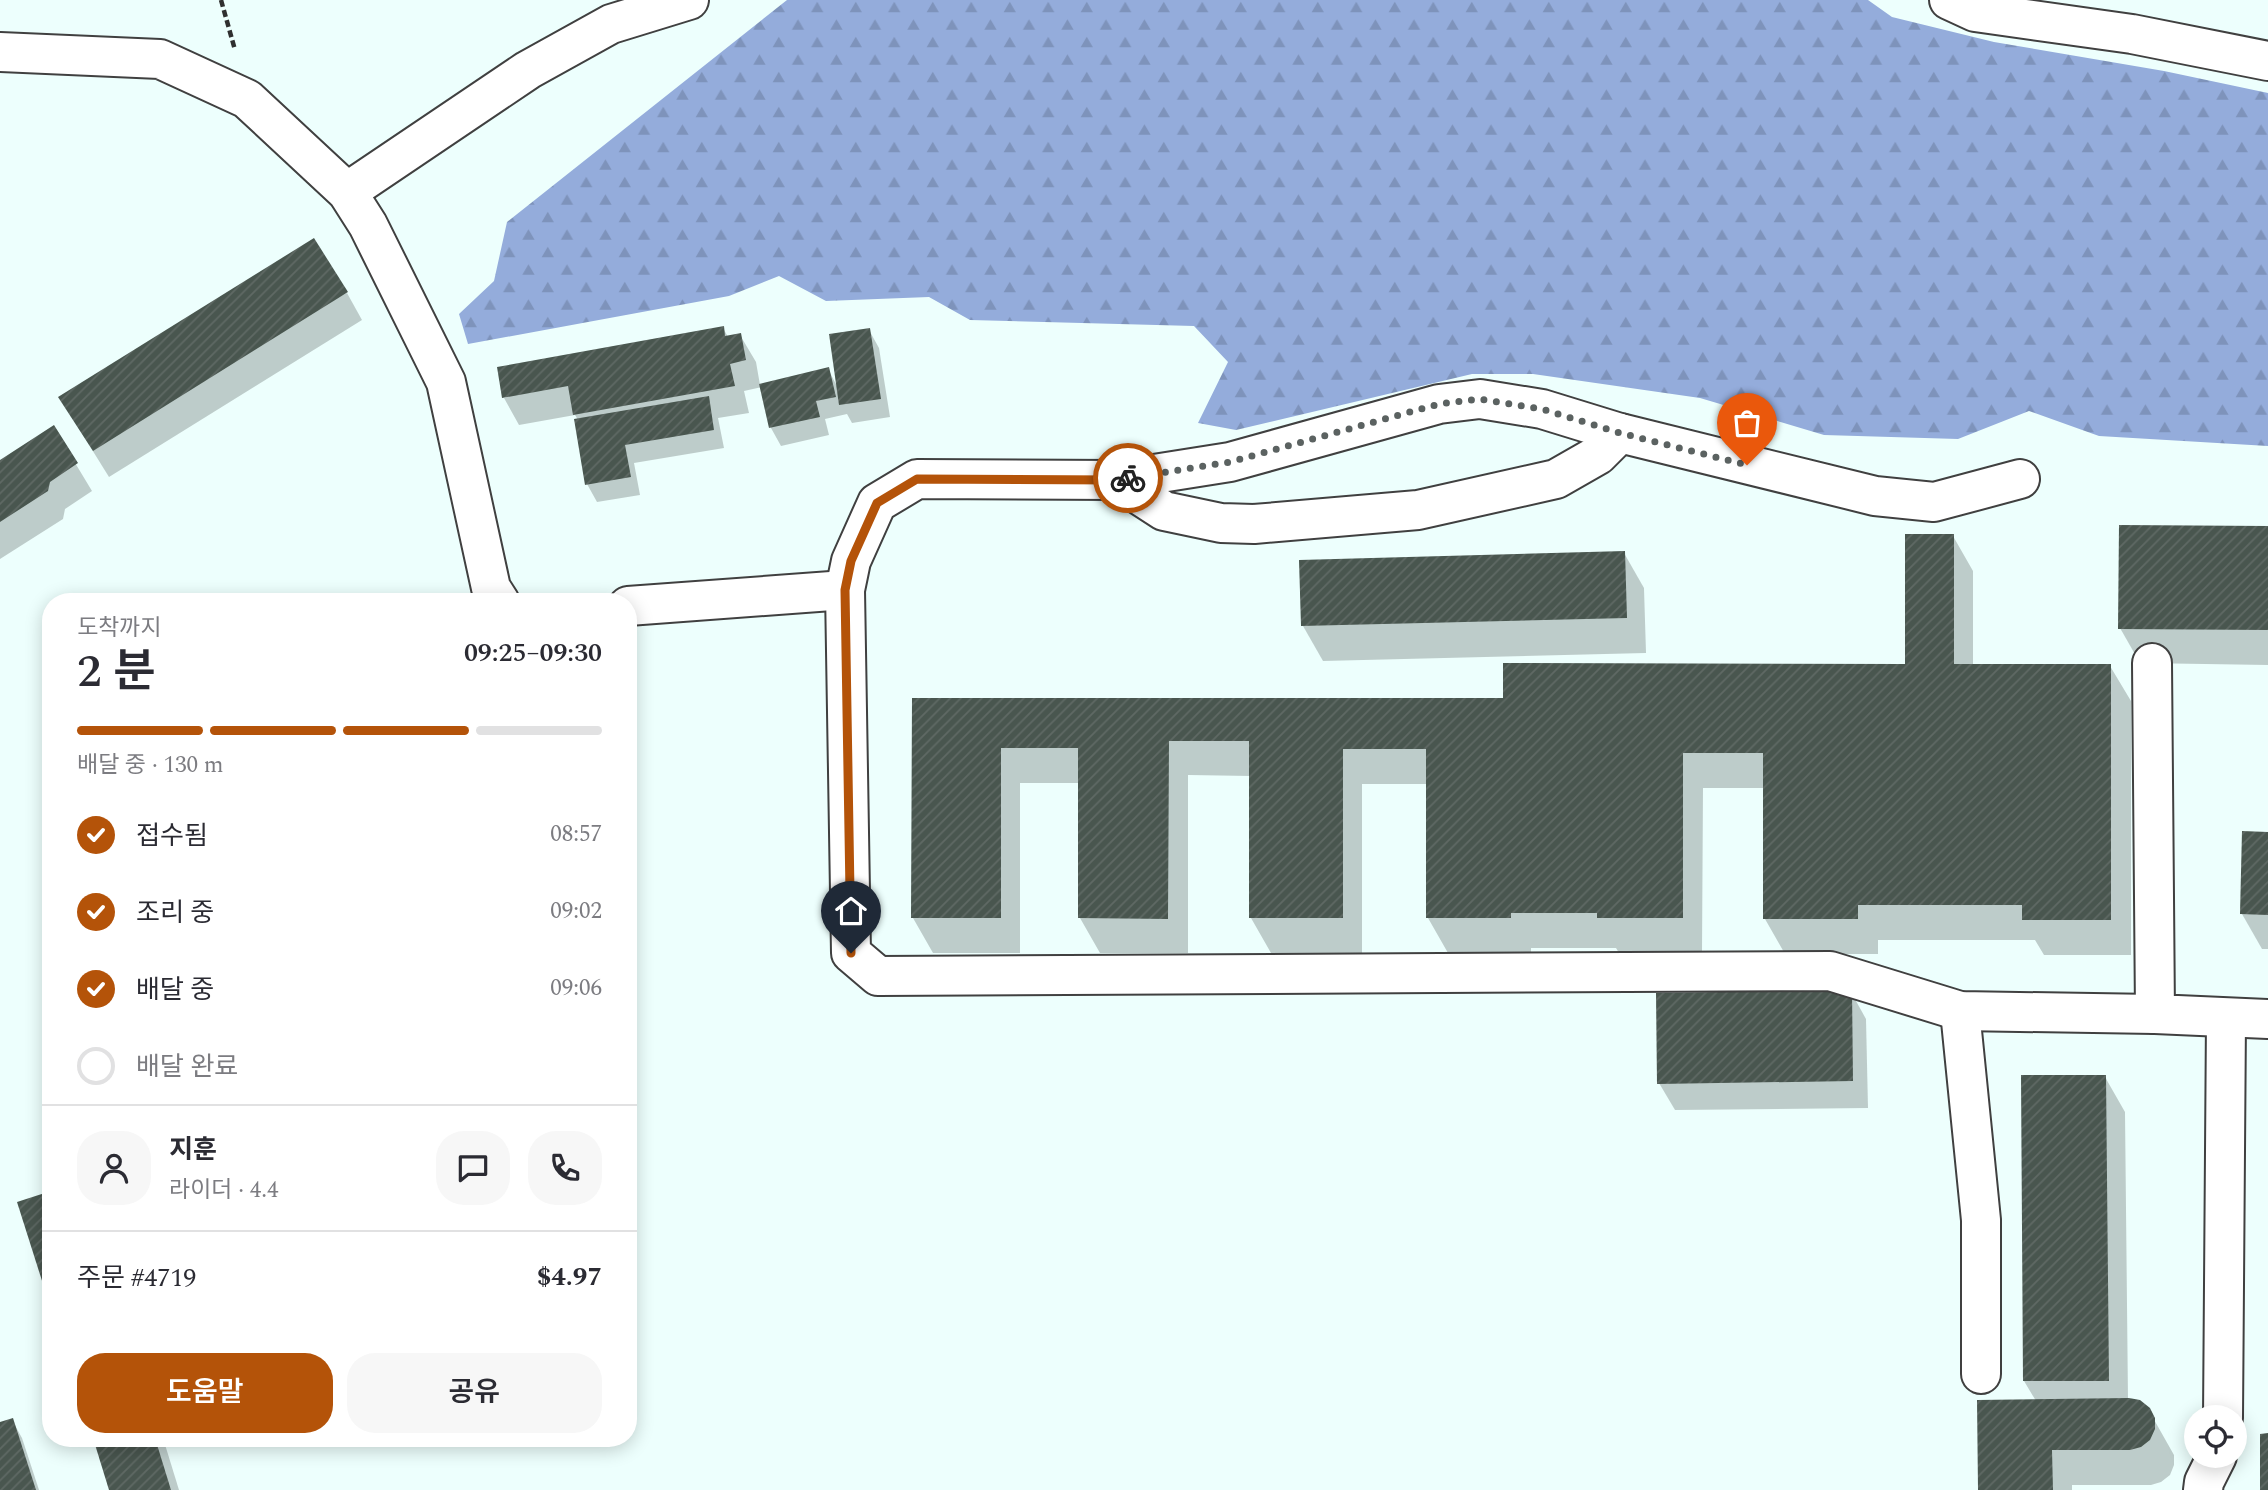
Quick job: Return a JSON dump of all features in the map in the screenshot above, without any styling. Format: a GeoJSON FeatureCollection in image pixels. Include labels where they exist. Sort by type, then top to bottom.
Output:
{"type":"FeatureCollection","features":[{"type":"Feature","properties":{"kind":"street"},"geometry":{"type":"LineString","coordinates":[[347,192],[528,70],[611,24],[689,0]]}},
{"type":"Feature","properties":{"kind":"street"},"geometry":{"type":"LineString","coordinates":[[1949,0],[1975,12],[2132,34],[2268,61]]}},
{"type":"Feature","properties":{"kind":"street"},"geometry":{"type":"LineString","coordinates":[[0,52],[160,59],[247,99],[347,192],[368,225],[446,382],[494,593]]}},
{"type":"Feature","properties":{"kind":"street"},"geometry":{"type":"LineString","coordinates":[[2020,479],[1934,502],[1875,496],[1620,433],[1542,409],[1480,399],[1439,404],[1230,462],[1116,480],[917,479],[877,503],[851,561],[845,590],[851,953],[878,976],[1830,971],[1960,1011],[2268,1019]]}},
{"type":"Feature","properties":{"kind":"street"},"geometry":{"type":"LineString","coordinates":[[1116,480],[1164,511],[1221,523],[1254,524],[1418,510],[1556,479],[1598,456],[1620,433]]}},
{"type":"Feature","properties":{"kind":"street"},"geometry":{"type":"LineString","coordinates":[[637,605],[845,590]]}},
{"type":"Feature","properties":{"kind":"street"},"geometry":{"type":"LineString","coordinates":[[2152,663],[2155,1014]]}},
{"type":"Feature","properties":{"kind":"street"},"geometry":{"type":"LineString","coordinates":[[1960,1011],[1981,1220],[1981,1374]]}},
{"type":"Feature","properties":{"kind":"street"},"geometry":{"type":"LineString","coordinates":[[2223,1405],[2226,1017]]}},
{"type":"Feature","properties":{"kind":"street"},"geometry":{"type":"LineString","coordinates":[[2203,1490],[2211,1468]]}},
{"type":"Feature","properties":{"kind":"green space"},"geometry":{"type":"Polygon","coordinates":[[[787,0],[1868,0],[1892,17],[1994,42],[2164,71],[2268,93],[2268,446],[2099,436],[2029,411],[1958,439],[1824,435],[1700,398],[1533,374],[1472,374],[1236,430],[1198,423],[1228,362],[1194,326],[970,320],[929,297],[826,301],[779,276],[729,296],[468,344],[459,314],[494,281],[507,222],[787,0]]]}},
{"type":"Feature","properties":{"kind":"building"},"geometry":{"type":"Polygon","coordinates":[[[314,238],[348,292],[93,451],[58,397],[314,238]]]}},
{"type":"Feature","properties":{"kind":"building"},"geometry":{"type":"Polygon","coordinates":[[[724,326],[725,336],[741,333],[746,360],[730,364],[735,386],[573,415],[568,386],[502,398],[497,367],[724,326]]]}},
{"type":"Feature","properties":{"kind":"building"},"geometry":{"type":"Polygon","coordinates":[[[870,328],[881,399],[839,405],[829,334],[870,328]]]}},
{"type":"Feature","properties":{"kind":"building"},"geometry":{"type":"Polygon","coordinates":[[[829,367],[836,397],[816,401],[820,417],[769,428],[759,384],[829,367]]]}},
{"type":"Feature","properties":{"kind":"building"},"geometry":{"type":"Polygon","coordinates":[[[709,396],[714,430],[625,445],[631,477],[585,485],[574,419],[709,396]]]}},
{"type":"Feature","properties":{"kind":"building"},"geometry":{"type":"Polygon","coordinates":[[[54,425],[78,463],[50,482],[48,491],[0,522],[0,460],[54,425]]]}},
{"type":"Feature","properties":{"kind":"building"},"geometry":{"type":"Polygon","coordinates":[[[2119,525],[2268,526],[2268,630],[2118,629],[2119,525]]]}},
{"type":"Feature","properties":{"kind":"building"},"geometry":{"type":"Polygon","coordinates":[[[1905,534],[1954,534],[1954,664],[2111,664],[2111,920],[2022,920],[2022,905],[1858,905],[1858,919],[1763,919],[1763,753],[1683,753],[1683,918],[1597,918],[1597,913],[1511,913],[1511,918],[1426,918],[1426,749],[1343,749],[1343,918],[1249,918],[1249,741],[1169,741],[1168,919],[1078,918],[1078,748],[1001,748],[1001,918],[911,918],[912,698],[1503,698],[1503,663],[1905,664],[1905,534]]]}},
{"type":"Feature","properties":{"kind":"building"},"geometry":{"type":"Polygon","coordinates":[[[1625,551],[1627,618],[1301,626],[1299,560],[1625,551]]]}},
{"type":"Feature","properties":{"kind":"building"},"geometry":{"type":"Polygon","coordinates":[[[2242,831],[2268,832],[2268,915],[2240,914],[2242,831]]]}},
{"type":"Feature","properties":{"kind":"building"},"geometry":{"type":"Polygon","coordinates":[[[1852,990],[1853,1081],[1657,1084],[1656,993],[1852,990]]]}},
{"type":"Feature","properties":{"kind":"building"},"geometry":{"type":"Polygon","coordinates":[[[2021,1075],[2106,1075],[2109,1381],[2023,1381],[2021,1075]]]}},
{"type":"Feature","properties":{"kind":"building"},"geometry":{"type":"Polygon","coordinates":[[[42,1194],[42,1281],[17,1202],[42,1194]]]}},
{"type":"Feature","properties":{"kind":"building"},"geometry":{"type":"Polygon","coordinates":[[[1977,1400],[2140,1400],[2150,1408],[2155,1418],[2155,1429],[2150,1440],[2141,1447],[2130,1450],[2052,1450],[2053,1490],[1978,1490],[1977,1400]]]}},
{"type":"Feature","properties":{"kind":"building"},"geometry":{"type":"Polygon","coordinates":[[[13,1418],[36,1490],[0,1490],[0,1422],[13,1418]]]}},
{"type":"Feature","properties":{"kind":"building"},"geometry":{"type":"Polygon","coordinates":[[[2268,1433],[2268,1490],[2260,1490],[2260,1434],[2268,1433]]]}},
{"type":"Feature","properties":{"kind":"building"},"geometry":{"type":"Polygon","coordinates":[[[96,1447],[158,1447],[171,1490],[109,1490],[96,1447]]]}},
{"type":"Feature","properties":{"kind":"way so far"},"geometry":{"type":"LineString","coordinates":[[1128,478],[1230,462],[1439,404],[1480,399],[1542,409],[1620,433],[1747,465]]}},
{"type":"Feature","properties":{"kind":"route"},"geometry":{"type":"LineString","coordinates":[[851,953],[845,590],[851,561],[877,503],[917,479],[1128,478]]}}]}
